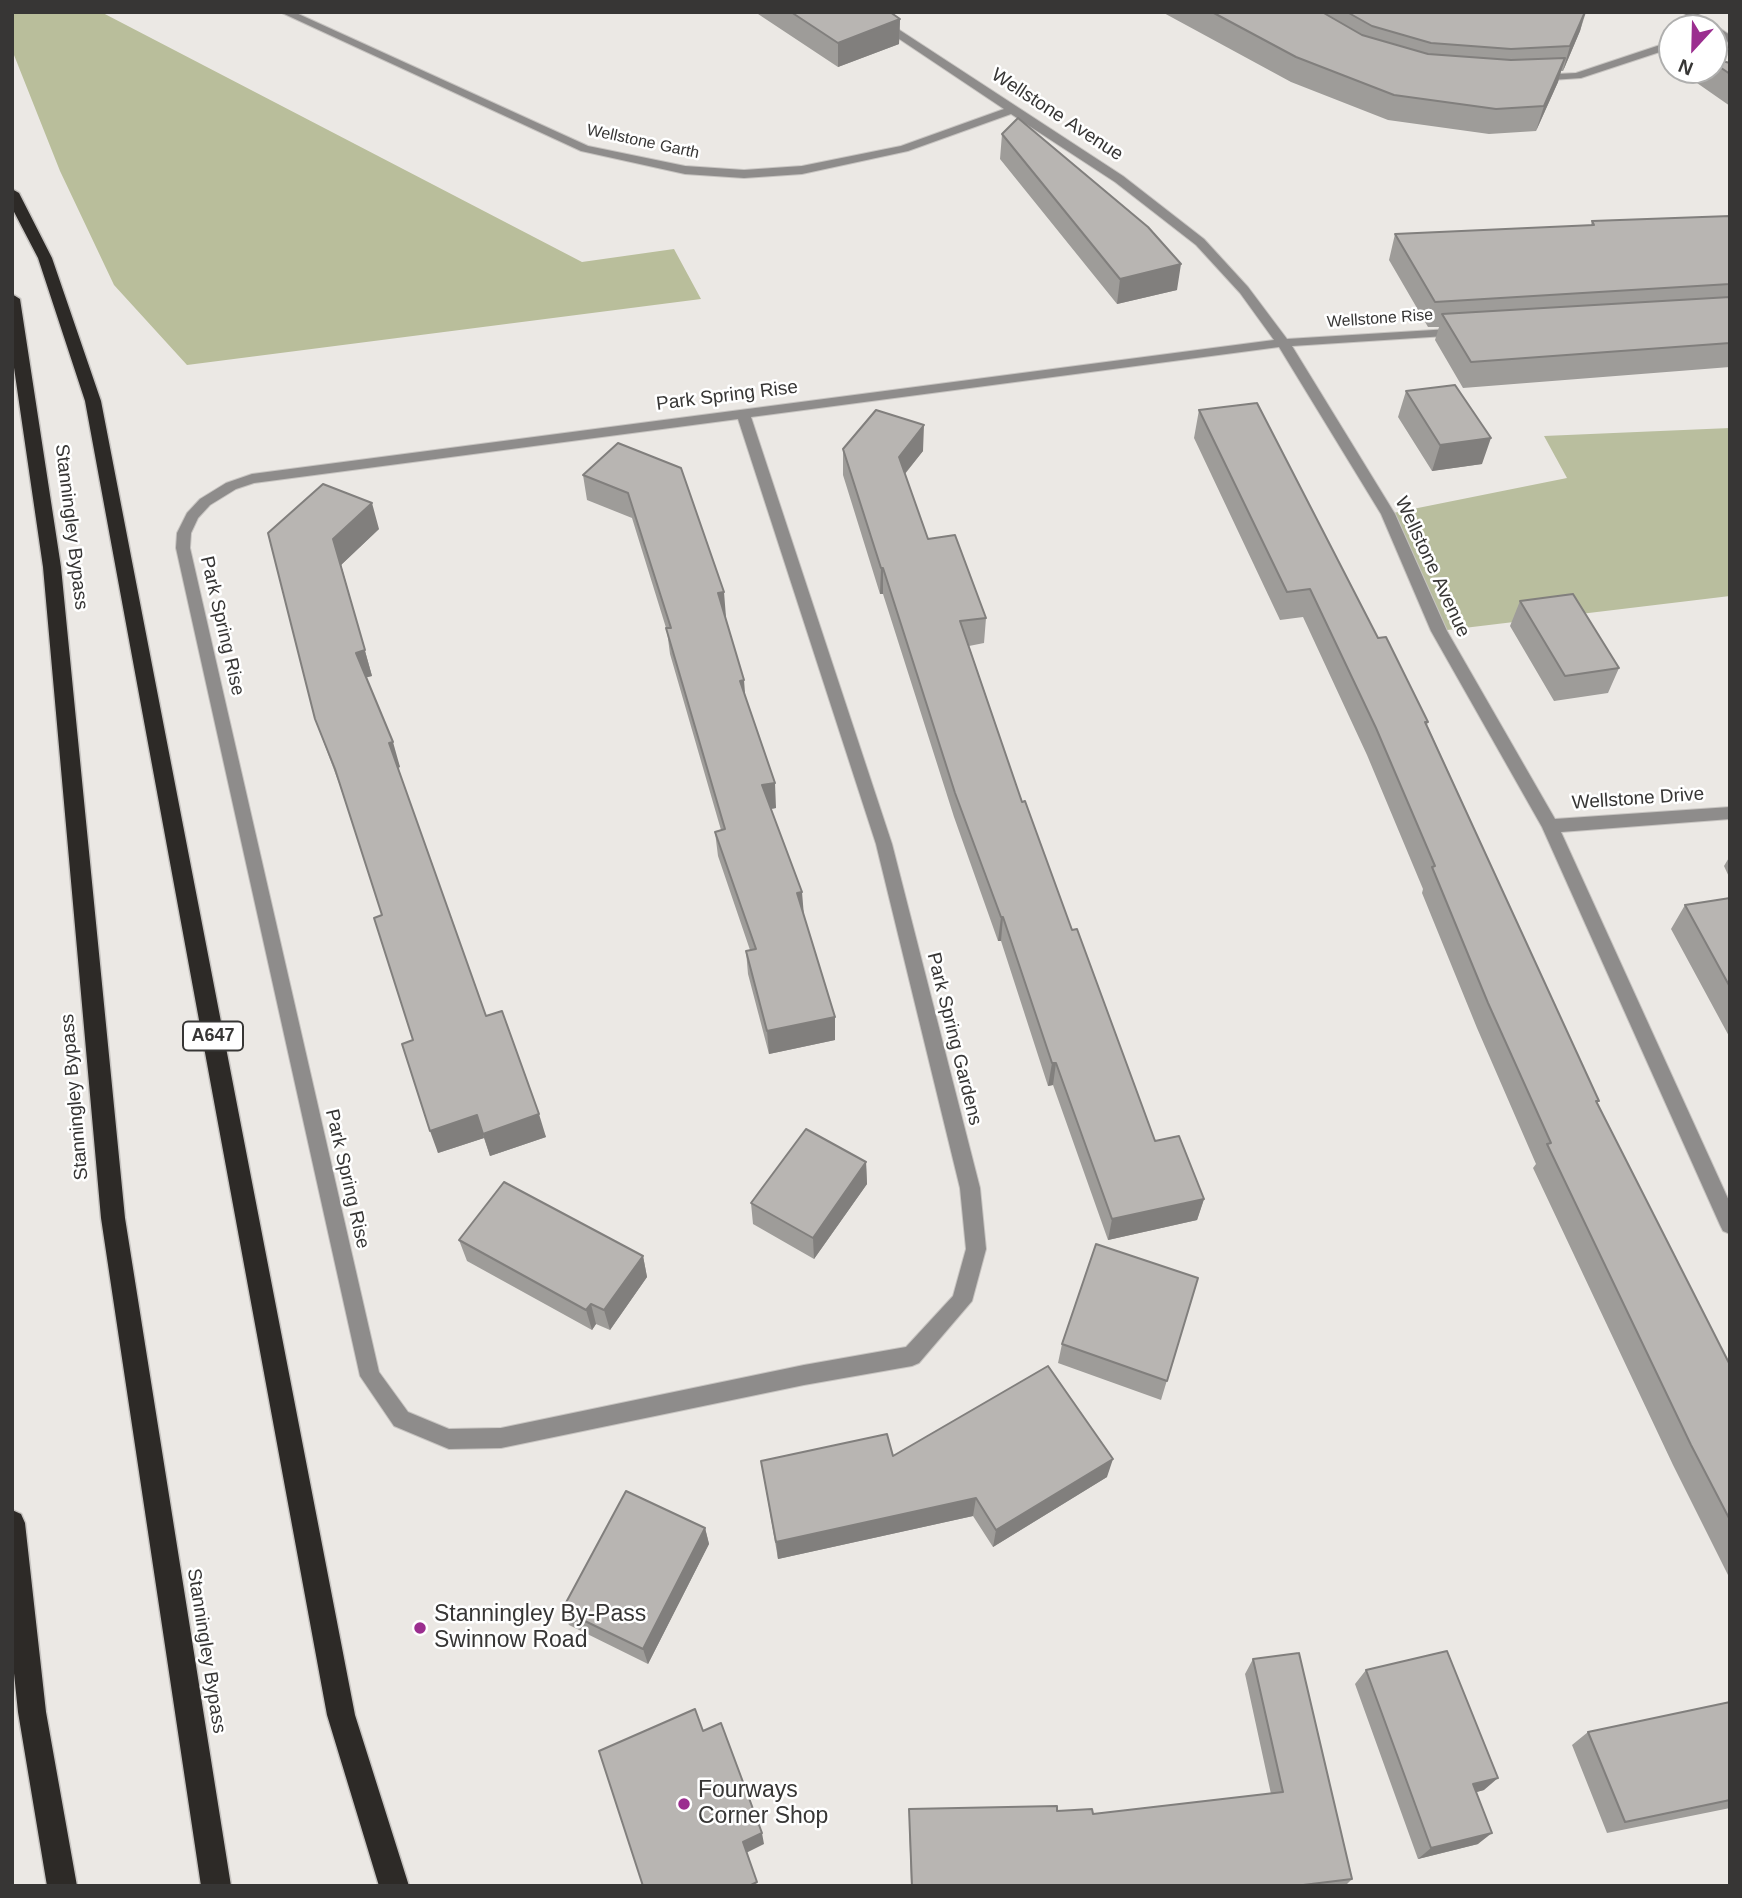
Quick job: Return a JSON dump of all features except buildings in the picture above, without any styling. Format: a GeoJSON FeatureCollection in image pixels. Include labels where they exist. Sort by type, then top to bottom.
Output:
{"type":"FeatureCollection","features":[{"type":"Feature","properties":{"kind":"highway","name":"A647"},"geometry":{"type":"LineString","coordinates":[[12,193],[45,258],[93,401],[341,1715],[394,1886]]}},
{"type":"Feature","properties":{"kind":"highway","name":"Stanningley Bypass"},"geometry":{"type":"LineString","coordinates":[[12,299],[52,567],[113,1217],[216,1886]]}},
{"type":"Feature","properties":{"kind":"highway"},"geometry":{"type":"LineString","coordinates":[[12,1522],[32,1712],[62,1886]]}},
{"type":"Feature","properties":{"kind":"street","name":"Wellstone Garth"},"geometry":{"type":"LineString","coordinates":[[285,12],[585,149],[685,170],[744,174],[802,170],[904,149],[1013,109]]}},
{"type":"Feature","properties":{"kind":"street","name":"Wellstone Avenue"},"geometry":{"type":"LineString","coordinates":[[864,12],[1119,178],[1200,242],[1244,290],[1283,343],[1388,514],[1439,631],[1550,826],[1730,1225]]}},
{"type":"Feature","properties":{"kind":"street"},"geometry":{"type":"LineString","coordinates":[[1528,78],[1577,76],[1658,49]]}},
{"type":"Feature","properties":{"kind":"street","name":"Wellstone Rise"},"geometry":{"type":"LineString","coordinates":[[1283,343],[1476,331]]}},
{"type":"Feature","properties":{"kind":"street","name":"Park Spring Rise"},"geometry":{"type":"LineString","coordinates":[[598,1417],[501,1438],[449,1439],[401,1419],[370,1376],[183,548],[184,533],[192,516],[205,502],[231,486],[252,479],[1283,343]]}},
{"type":"Feature","properties":{"kind":"street","name":"Park Spring Gardens"},"geometry":{"type":"LineString","coordinates":[[598,1417],[912,1356],[962,1301],[976,1249],[970,1188],[884,844],[743,415]]}},
{"type":"Feature","properties":{"kind":"street","name":"Wellstone Drive"},"geometry":{"type":"LineString","coordinates":[[1550,826],[1730,813]]}},
{"type":"Feature","properties":{"kind":"green space"},"geometry":{"type":"Polygon","coordinates":[[[12,12],[101,12],[582,262],[674,249],[701,299],[187,365],[114,285],[60,171],[12,50],[12,12]]]}},
{"type":"Feature","properties":{"kind":"green space"},"geometry":{"type":"Polygon","coordinates":[[[1730,428],[1730,596],[1439,631],[1388,514],[1567,478],[1544,436],[1730,428]]]}},
{"type":"Feature","properties":{"kind":"place","name":"Stanningley By-Pass Swinnow Road"},"geometry":{"type":"Point","coordinates":[420,1628]}},
{"type":"Feature","properties":{"kind":"place","name":"Fourways Corner Shop"},"geometry":{"type":"Point","coordinates":[684,1804]}}]}
